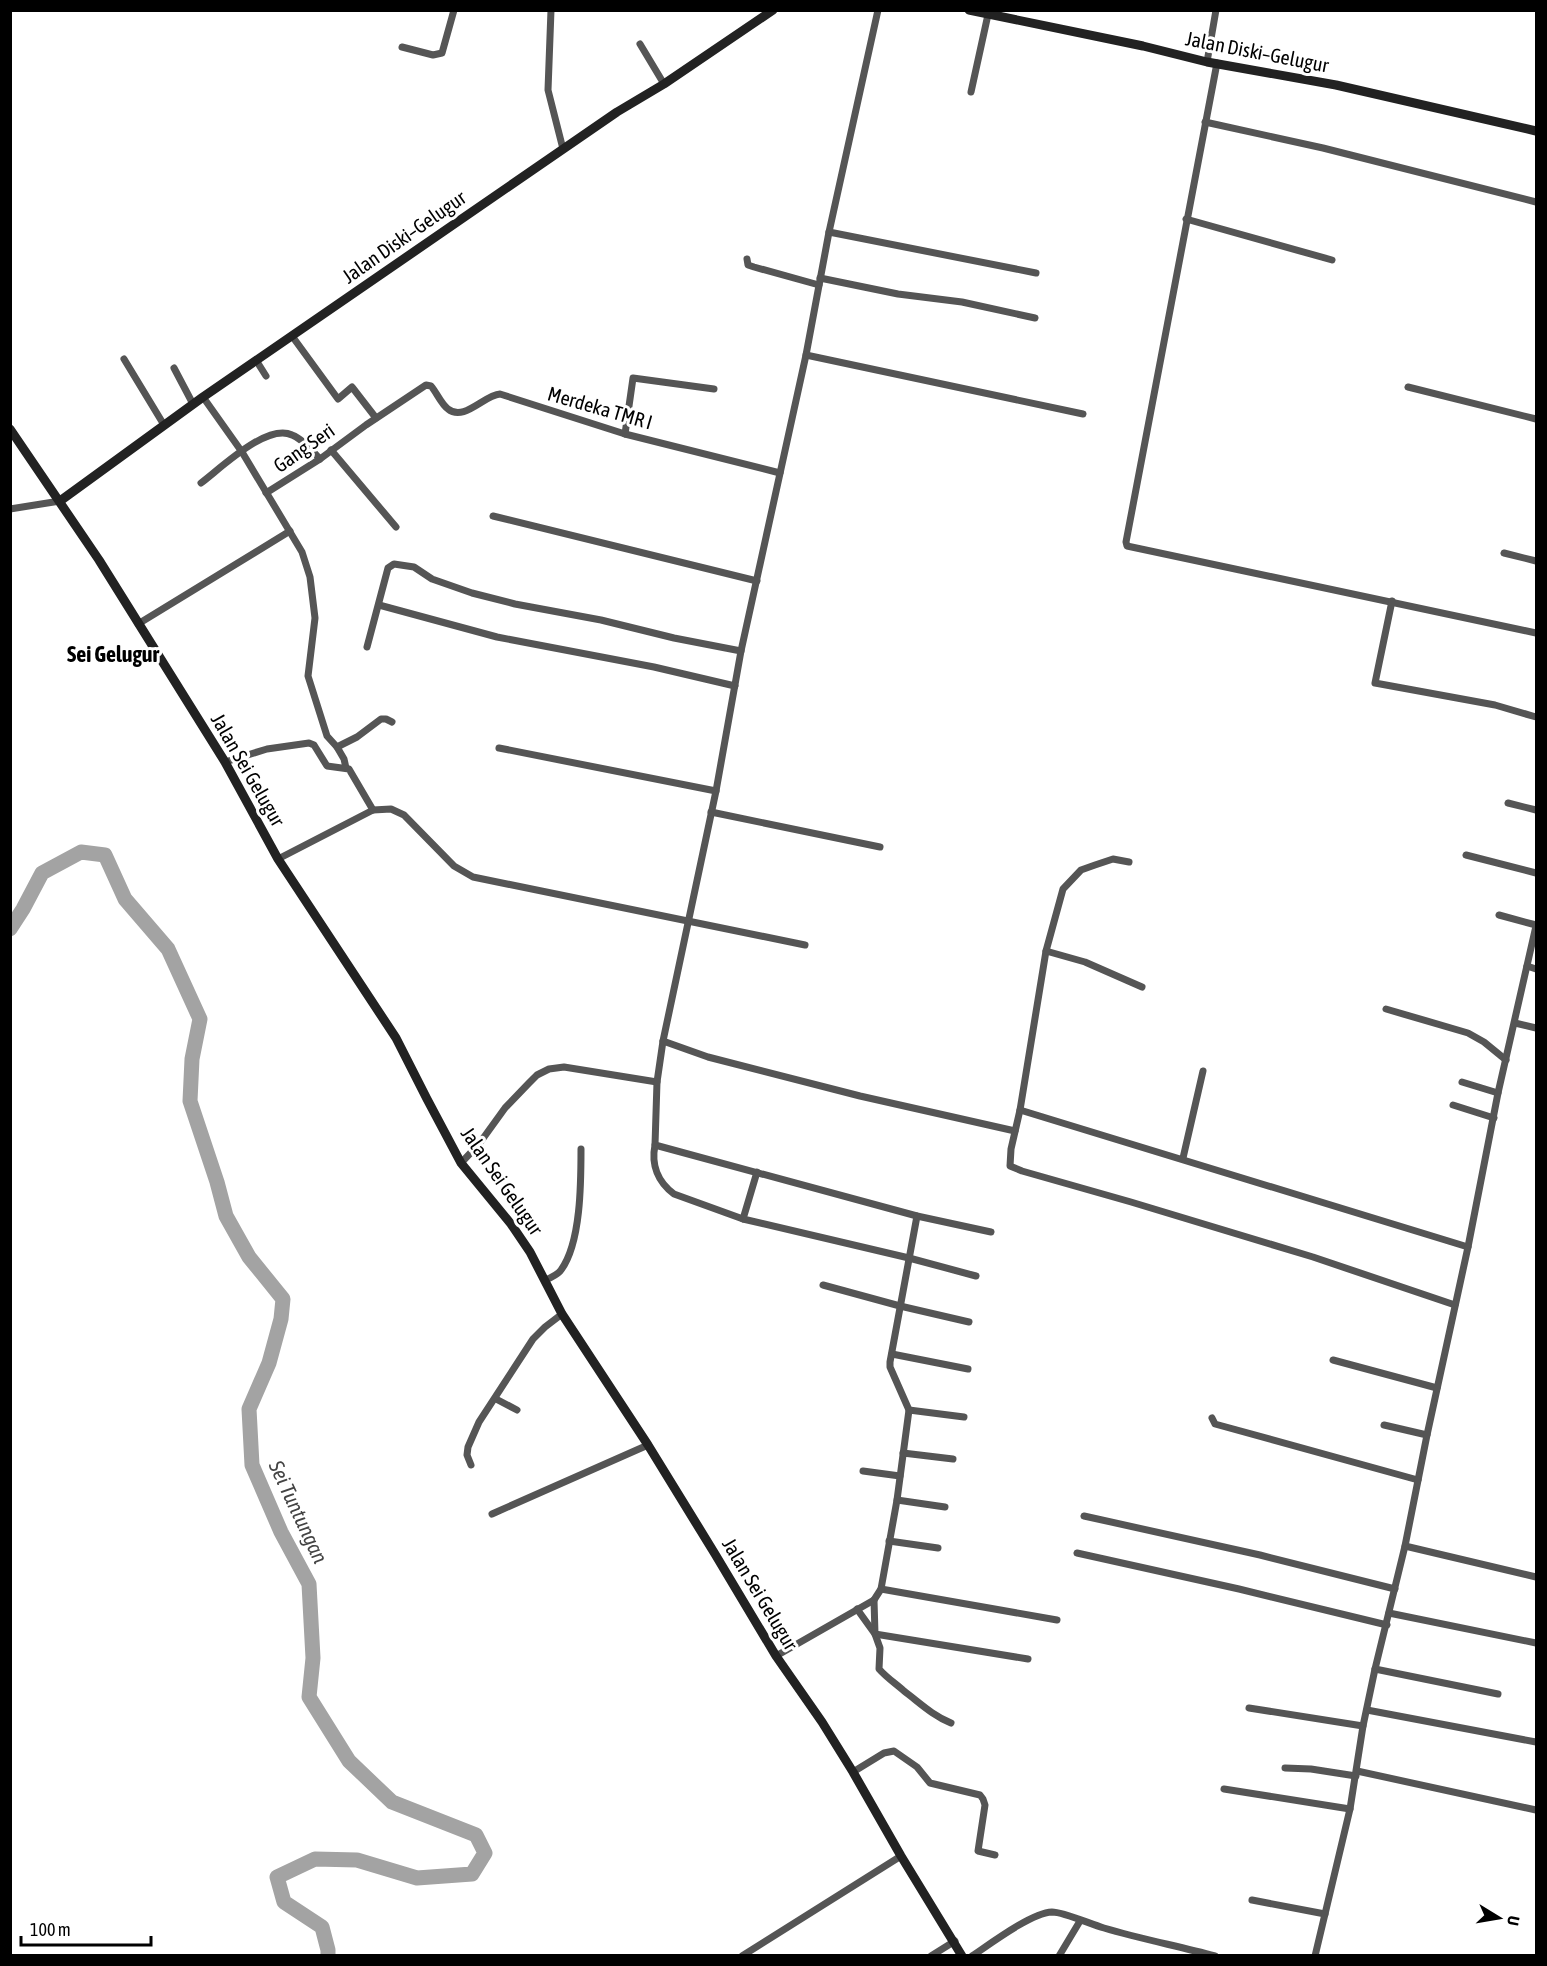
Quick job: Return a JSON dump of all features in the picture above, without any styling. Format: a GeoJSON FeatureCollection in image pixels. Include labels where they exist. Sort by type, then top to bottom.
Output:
{"type":"FeatureCollection","features":[{"type":"Feature","properties":{"kind":"main road","name":"Jalan Diski–Gelugur"},"geometry":{"type":"LineString","coordinates":[[60,501],[193,404],[617,111],[664,84],[773,10]]}},
{"type":"Feature","properties":{"kind":"main road","name":"Jalan Diski–Gelugur"},"geometry":{"type":"LineString","coordinates":[[969,10],[1212,62],[1336,85],[1536,131]]}},
{"type":"Feature","properties":{"kind":"main road","name":"Jalan Sei Gelugur"},"geometry":{"type":"LineString","coordinates":[[10,429],[60,501],[225,762],[278,859],[396,1038],[461,1163],[511,1224],[546,1280],[562,1314],[648,1445],[776,1656],[822,1722],[962,1956]]}},
{"type":"Feature","properties":{"kind":"street"},"geometry":{"type":"LineString","coordinates":[[402,46],[433,55],[442,53],[454,10]]}},
{"type":"Feature","properties":{"kind":"street"},"geometry":{"type":"LineString","coordinates":[[551,10],[548,90],[563,149]]}},
{"type":"Feature","properties":{"kind":"street"},"geometry":{"type":"LineString","coordinates":[[878,10],[829,232],[806,356],[741,651],[716,791],[663,1041],[657,1082],[653,1158],[658,1175],[667,1189],[674,1194],[743,1219],[976,1276]]}},
{"type":"Feature","properties":{"kind":"street"},"geometry":{"type":"LineString","coordinates":[[1216,10],[1205,122],[1127,546],[1536,633]]}},
{"type":"Feature","properties":{"kind":"street"},"geometry":{"type":"LineString","coordinates":[[971,92],[988,13]]}},
{"type":"Feature","properties":{"kind":"street"},"geometry":{"type":"LineString","coordinates":[[639,44],[664,84]]}},
{"type":"Feature","properties":{"kind":"street"},"geometry":{"type":"LineString","coordinates":[[1205,122],[1334,150],[1536,202]]}},
{"type":"Feature","properties":{"kind":"street"},"geometry":{"type":"LineString","coordinates":[[1186,219],[1332,260]]}},
{"type":"Feature","properties":{"kind":"street"},"geometry":{"type":"LineString","coordinates":[[829,232],[1036,273]]}},
{"type":"Feature","properties":{"kind":"street"},"geometry":{"type":"LineString","coordinates":[[747,259],[748,265],[754,267],[820,282],[962,302],[1035,318]]}},
{"type":"Feature","properties":{"kind":"street"},"geometry":{"type":"LineString","coordinates":[[292,336],[338,399],[352,387],[376,418]]}},
{"type":"Feature","properties":{"kind":"street"},"geometry":{"type":"LineString","coordinates":[[806,356],[1083,414]]}},
{"type":"Feature","properties":{"kind":"street"},"geometry":{"type":"LineString","coordinates":[[124,359],[164,425]]}},
{"type":"Feature","properties":{"kind":"street"},"geometry":{"type":"LineString","coordinates":[[256,360],[266,376]]}},
{"type":"Feature","properties":{"kind":"street"},"geometry":{"type":"LineString","coordinates":[[174,368],[193,404]]}},
{"type":"Feature","properties":{"kind":"street"},"geometry":{"type":"LineString","coordinates":[[625,434],[633,378],[714,389]]}},
{"type":"Feature","properties":{"kind":"street","name":"Gang Seri"},"geometry":{"type":"LineString","coordinates":[[203,397],[242,452],[266,493],[320,459],[426,385]]}},
{"type":"Feature","properties":{"kind":"street","name":"Merdeka TMR I"},"geometry":{"type":"LineString","coordinates":[[426,385],[431,386],[446,408],[454,412],[468,410],[500,394],[625,434],[780,473]]}},
{"type":"Feature","properties":{"kind":"street"},"geometry":{"type":"LineString","coordinates":[[1408,387],[1536,419]]}},
{"type":"Feature","properties":{"kind":"street"},"geometry":{"type":"LineString","coordinates":[[201,483],[242,452],[272,434],[285,433],[300,439],[320,459]]}},
{"type":"Feature","properties":{"kind":"street"},"geometry":{"type":"LineString","coordinates":[[331,450],[396,527]]}},
{"type":"Feature","properties":{"kind":"street"},"geometry":{"type":"LineString","coordinates":[[266,493],[302,552],[313,594],[315,618],[308,676],[327,736],[337,747],[346,768],[352,773],[373,810]]}},
{"type":"Feature","properties":{"kind":"street"},"geometry":{"type":"LineString","coordinates":[[10,509],[60,501]]}},
{"type":"Feature","properties":{"kind":"street"},"geometry":{"type":"LineString","coordinates":[[493,516],[757,581]]}},
{"type":"Feature","properties":{"kind":"street"},"geometry":{"type":"LineString","coordinates":[[138,624],[290,531]]}},
{"type":"Feature","properties":{"kind":"street"},"geometry":{"type":"LineString","coordinates":[[1504,553],[1536,561]]}},
{"type":"Feature","properties":{"kind":"street"},"geometry":{"type":"LineString","coordinates":[[368,646],[388,568],[394,564],[402,564],[414,567],[432,579],[472,593],[741,651]]}},
{"type":"Feature","properties":{"kind":"street"},"geometry":{"type":"LineString","coordinates":[[1392,601],[1376,683],[1440,693],[1536,717]]}},
{"type":"Feature","properties":{"kind":"street"},"geometry":{"type":"LineString","coordinates":[[379,605],[497,637],[735,686]]}},
{"type":"Feature","properties":{"kind":"street"},"geometry":{"type":"LineString","coordinates":[[337,747],[357,737],[381,719],[392,722]]}},
{"type":"Feature","properties":{"kind":"street"},"geometry":{"type":"LineString","coordinates":[[225,762],[267,749],[309,743],[314,745],[327,766],[346,768]]}},
{"type":"Feature","properties":{"kind":"street"},"geometry":{"type":"LineString","coordinates":[[499,748],[716,791]]}},
{"type":"Feature","properties":{"kind":"street"},"geometry":{"type":"LineString","coordinates":[[1508,803],[1536,810]]}},
{"type":"Feature","properties":{"kind":"street"},"geometry":{"type":"LineString","coordinates":[[278,859],[373,810],[391,809],[404,815],[454,866],[473,877],[805,945]]}},
{"type":"Feature","properties":{"kind":"street"},"geometry":{"type":"LineString","coordinates":[[711,812],[880,846]]}},
{"type":"Feature","properties":{"kind":"street"},"geometry":{"type":"LineString","coordinates":[[1466,855],[1536,873]]}},
{"type":"Feature","properties":{"kind":"street"},"geometry":{"type":"LineString","coordinates":[[1129,862],[1113,859],[1095,864],[1081,870],[1065,885],[1046,951],[1010,1166],[1313,1257],[1455,1305]]}},
{"type":"Feature","properties":{"kind":"street"},"geometry":{"type":"LineString","coordinates":[[1315,1956],[1350,1809],[1375,1668],[1405,1546],[1498,1093],[1536,925],[1499,915]]}},
{"type":"Feature","properties":{"kind":"street"},"geometry":{"type":"LineString","coordinates":[[1046,951],[1085,962],[1142,987]]}},
{"type":"Feature","properties":{"kind":"street"},"geometry":{"type":"LineString","coordinates":[[1527,966],[1536,969]]}},
{"type":"Feature","properties":{"kind":"street"},"geometry":{"type":"LineString","coordinates":[[1386,1009],[1468,1033],[1484,1042],[1506,1060]]}},
{"type":"Feature","properties":{"kind":"street"},"geometry":{"type":"LineString","coordinates":[[1515,1023],[1536,1028]]}},
{"type":"Feature","properties":{"kind":"street"},"geometry":{"type":"LineString","coordinates":[[663,1041],[708,1057],[860,1096],[1015,1131]]}},
{"type":"Feature","properties":{"kind":"street"},"geometry":{"type":"LineString","coordinates":[[461,1163],[521,1091],[537,1075],[549,1069],[564,1067],[657,1082]]}},
{"type":"Feature","properties":{"kind":"street"},"geometry":{"type":"LineString","coordinates":[[1183,1158],[1203,1071]]}},
{"type":"Feature","properties":{"kind":"street"},"geometry":{"type":"LineString","coordinates":[[1462,1082],[1498,1093]]}},
{"type":"Feature","properties":{"kind":"street"},"geometry":{"type":"LineString","coordinates":[[1453,1105],[1494,1118]]}},
{"type":"Feature","properties":{"kind":"street"},"geometry":{"type":"LineString","coordinates":[[1020,1110],[1468,1247]]}},
{"type":"Feature","properties":{"kind":"street"},"geometry":{"type":"LineString","coordinates":[[655,1145],[917,1216],[991,1232]]}},
{"type":"Feature","properties":{"kind":"street"},"geometry":{"type":"LineString","coordinates":[[546,1280],[560,1272],[568,1257],[579,1209],[581,1149]]}},
{"type":"Feature","properties":{"kind":"street"},"geometry":{"type":"LineString","coordinates":[[743,1219],[757,1172]]}},
{"type":"Feature","properties":{"kind":"street"},"geometry":{"type":"LineString","coordinates":[[776,1656],[874,1600],[881,1589],[897,1500],[909,1410],[890,1367],[917,1216]]}},
{"type":"Feature","properties":{"kind":"street"},"geometry":{"type":"LineString","coordinates":[[824,1285],[969,1322]]}},
{"type":"Feature","properties":{"kind":"street"},"geometry":{"type":"LineString","coordinates":[[471,1465],[467,1455],[468,1447],[479,1422],[533,1339],[562,1314]]}},
{"type":"Feature","properties":{"kind":"street"},"geometry":{"type":"LineString","coordinates":[[892,1354],[968,1369]]}},
{"type":"Feature","properties":{"kind":"street"},"geometry":{"type":"LineString","coordinates":[[1333,1360],[1437,1388]]}},
{"type":"Feature","properties":{"kind":"street"},"geometry":{"type":"LineString","coordinates":[[496,1399],[517,1410]]}},
{"type":"Feature","properties":{"kind":"street"},"geometry":{"type":"LineString","coordinates":[[909,1410],[964,1417]]}},
{"type":"Feature","properties":{"kind":"street"},"geometry":{"type":"LineString","coordinates":[[1212,1418],[1215,1424],[1418,1480]]}},
{"type":"Feature","properties":{"kind":"street"},"geometry":{"type":"LineString","coordinates":[[1384,1425],[1426,1435]]}},
{"type":"Feature","properties":{"kind":"street"},"geometry":{"type":"LineString","coordinates":[[492,1514],[648,1445]]}},
{"type":"Feature","properties":{"kind":"street"},"geometry":{"type":"LineString","coordinates":[[903,1453],[953,1459]]}},
{"type":"Feature","properties":{"kind":"street"},"geometry":{"type":"LineString","coordinates":[[863,1471],[900,1476]]}},
{"type":"Feature","properties":{"kind":"street"},"geometry":{"type":"LineString","coordinates":[[897,1500],[945,1507]]}},
{"type":"Feature","properties":{"kind":"street"},"geometry":{"type":"LineString","coordinates":[[1084,1516],[1260,1555],[1395,1589]]}},
{"type":"Feature","properties":{"kind":"street"},"geometry":{"type":"LineString","coordinates":[[888,1541],[938,1548]]}},
{"type":"Feature","properties":{"kind":"street"},"geometry":{"type":"LineString","coordinates":[[1405,1546],[1536,1577]]}},
{"type":"Feature","properties":{"kind":"street"},"geometry":{"type":"LineString","coordinates":[[1077,1553],[1387,1625]]}},
{"type":"Feature","properties":{"kind":"street"},"geometry":{"type":"LineString","coordinates":[[881,1589],[1057,1620]]}},
{"type":"Feature","properties":{"kind":"street"},"geometry":{"type":"LineString","coordinates":[[874,1600],[875,1634]]}},
{"type":"Feature","properties":{"kind":"street"},"geometry":{"type":"LineString","coordinates":[[857,1609],[875,1634],[880,1648],[878,1666],[886,1678],[921,1706],[951,1723]]}},
{"type":"Feature","properties":{"kind":"street"},"geometry":{"type":"LineString","coordinates":[[1389,1613],[1536,1643]]}},
{"type":"Feature","properties":{"kind":"street"},"geometry":{"type":"LineString","coordinates":[[875,1634],[1028,1659]]}},
{"type":"Feature","properties":{"kind":"street"},"geometry":{"type":"LineString","coordinates":[[1375,1668],[1498,1694]]}},
{"type":"Feature","properties":{"kind":"street"},"geometry":{"type":"LineString","coordinates":[[1249,1708],[1363,1726]]}},
{"type":"Feature","properties":{"kind":"street"},"geometry":{"type":"LineString","coordinates":[[1367,1710],[1536,1742]]}},
{"type":"Feature","properties":{"kind":"street"},"geometry":{"type":"LineString","coordinates":[[853,1772],[879,1756],[894,1751],[917,1767],[930,1783],[980,1795],[985,1805],[978,1851],[995,1855]]}},
{"type":"Feature","properties":{"kind":"street"},"geometry":{"type":"LineString","coordinates":[[1285,1768],[1311,1768],[1357,1774],[1536,1810]]}},
{"type":"Feature","properties":{"kind":"street"},"geometry":{"type":"LineString","coordinates":[[1224,1789],[1350,1809]]}},
{"type":"Feature","properties":{"kind":"street"},"geometry":{"type":"LineString","coordinates":[[742,1956],[901,1856]]}},
{"type":"Feature","properties":{"kind":"street"},"geometry":{"type":"LineString","coordinates":[[1252,1900],[1325,1914]]}},
{"type":"Feature","properties":{"kind":"street"},"geometry":{"type":"LineString","coordinates":[[972,1956],[1040,1914],[1052,1912],[1215,1956]]}},
{"type":"Feature","properties":{"kind":"street"},"geometry":{"type":"LineString","coordinates":[[1059,1956],[1080,1921]]}},
{"type":"Feature","properties":{"kind":"street"},"geometry":{"type":"LineString","coordinates":[[931,1956],[955,1941]]}},
{"type":"Feature","properties":{"kind":"street"},"geometry":{"type":"LineString","coordinates":[[983,1948],[988,1956]]}},
{"type":"Feature","properties":{"kind":"waterway","name":"Sei Tuntungan"},"geometry":{"type":"LineString","coordinates":[[10,929],[42,873],[81,852],[105,855],[125,899],[168,949],[200,1019],[192,1059],[190,1101],[226,1216],[249,1257],[283,1299],[281,1319],[269,1363],[249,1409],[252,1465],[281,1532],[309,1584],[313,1658],[309,1697],[349,1761],[392,1802],[476,1835],[485,1853],[472,1874],[417,1878],[357,1860],[315,1859],[277,1877],[284,1902],[322,1927],[328,1956]]}},
{"type":"Feature","properties":{"kind":"district","name":"Sei Gelugur"},"geometry":{"type":"Point","coordinates":[113,654]}}]}
